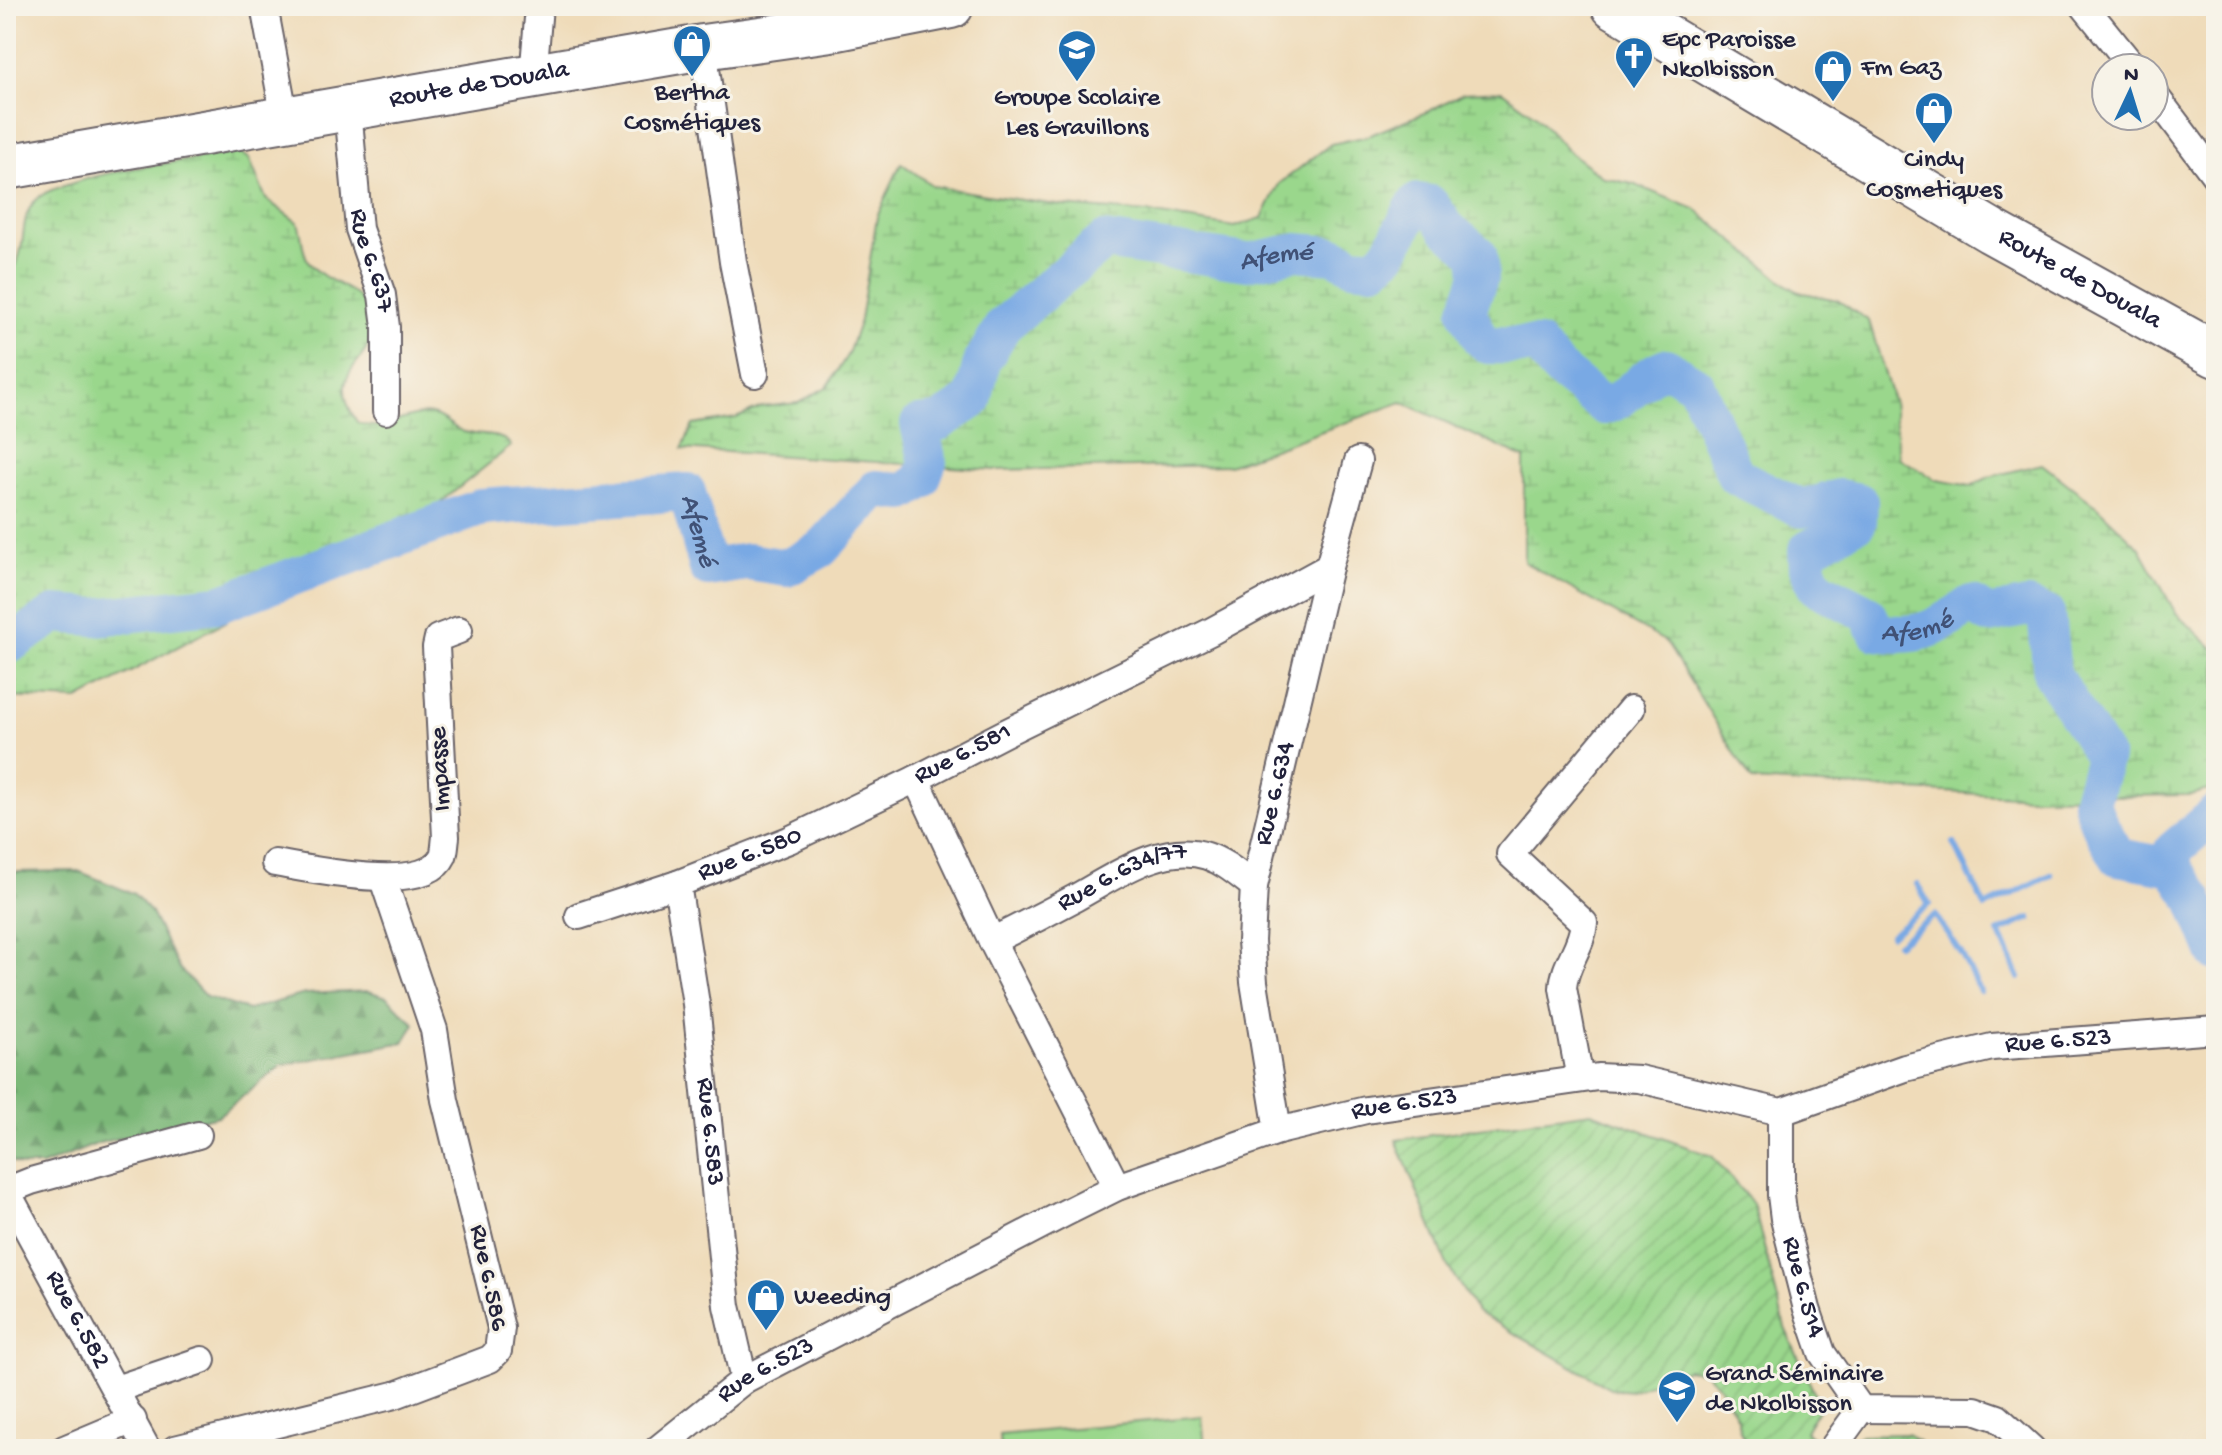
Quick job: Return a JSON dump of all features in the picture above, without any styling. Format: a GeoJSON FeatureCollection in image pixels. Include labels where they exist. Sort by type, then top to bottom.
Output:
{"type":"FeatureCollection","features":[{"type":"Feature","properties":{"kind":"highway","name":"Route de Douala"},"geometry":{"type":"LineString","coordinates":[[6,167],[703,47],[838,28],[951,6]]}},
{"type":"Feature","properties":{"kind":"highway","name":"Route de Douala"},"geometry":{"type":"LineString","coordinates":[[1614,6],[1991,231],[2216,355]]}},
{"type":"Feature","properties":{"kind":"street"},"geometry":{"type":"LineString","coordinates":[[264,6],[285,119]]}},
{"type":"Feature","properties":{"kind":"street"},"geometry":{"type":"LineString","coordinates":[[533,77],[539,6]]}},
{"type":"Feature","properties":{"kind":"street"},"geometry":{"type":"LineString","coordinates":[[2091,9],[2122,52]]}},
{"type":"Feature","properties":{"kind":"street"},"geometry":{"type":"LineString","coordinates":[[703,47],[733,262],[755,374]]}},
{"type":"Feature","properties":{"kind":"street","name":"Rue 6.637"},"geometry":{"type":"LineString","coordinates":[[348,109],[359,229],[382,295],[386,327],[386,411]]}},
{"type":"Feature","properties":{"kind":"street"},"geometry":{"type":"LineString","coordinates":[[2170,115],[2216,177]]}},
{"type":"Feature","properties":{"kind":"street","name":"Rue 6.634"},"geometry":{"type":"LineString","coordinates":[[1278,1131],[1254,982],[1251,941],[1254,886],[1329,567],[1358,461]]}},
{"type":"Feature","properties":{"kind":"street","name":"Rue 6.581"},"geometry":{"type":"LineString","coordinates":[[1117,1187],[992,941],[916,779],[1196,639],[1329,567]]}},
{"type":"Feature","properties":{"kind":"street","name":"Impasse"},"geometry":{"type":"LineString","coordinates":[[383,879],[420,872],[434,866],[443,856],[446,837],[436,647],[438,638],[459,630]]}},
{"type":"Feature","properties":{"kind":"street"},"geometry":{"type":"LineString","coordinates":[[1580,1079],[1563,988],[1564,973],[1583,940],[1584,923],[1510,854],[1631,709]]}},
{"type":"Feature","properties":{"kind":"street","name":"Rue 6.580"},"geometry":{"type":"LineString","coordinates":[[579,916],[677,884],[789,840],[916,779]]}},
{"type":"Feature","properties":{"kind":"street","name":"Rue 6.634/77"},"geometry":{"type":"LineString","coordinates":[[992,941],[1125,870],[1159,857],[1184,853],[1205,855],[1224,864],[1254,886]]}},
{"type":"Feature","properties":{"kind":"street"},"geometry":{"type":"LineString","coordinates":[[275,863],[383,879]]}},
{"type":"Feature","properties":{"kind":"street","name":"Rue 6.586"},"geometry":{"type":"LineString","coordinates":[[175,1449],[395,1395],[490,1359],[498,1351],[501,1328],[445,1100],[434,1030],[383,879]]}},
{"type":"Feature","properties":{"kind":"street","name":"Rue 6.583"},"geometry":{"type":"LineString","coordinates":[[677,884],[696,1004],[727,1306],[744,1380]]}},
{"type":"Feature","properties":{"kind":"street","name":"Rue 6.523"},"geometry":{"type":"LineString","coordinates":[[658,1449],[744,1380],[1117,1187],[1278,1131],[1366,1110],[1598,1077],[1639,1079],[1781,1112],[1905,1068],[1992,1047],[2216,1030]]}},
{"type":"Feature","properties":{"kind":"street","name":"Rue 6.514"},"geometry":{"type":"LineString","coordinates":[[1781,1112],[1783,1207],[1807,1309],[1822,1353],[1861,1409]]}},
{"type":"Feature","properties":{"kind":"street"},"geometry":{"type":"LineString","coordinates":[[6,1191],[31,1181],[198,1135]]}},
{"type":"Feature","properties":{"kind":"street","name":"Rue 6.582"},"geometry":{"type":"LineString","coordinates":[[6,1191],[147,1449]]}},
{"type":"Feature","properties":{"kind":"street"},"geometry":{"type":"LineString","coordinates":[[116,1389],[202,1360]]}},
{"type":"Feature","properties":{"kind":"street"},"geometry":{"type":"LineString","coordinates":[[1832,1449],[1861,1409],[1975,1410],[1998,1418],[2032,1449]]}},
{"type":"Feature","properties":{"kind":"street"},"geometry":{"type":"LineString","coordinates":[[64,1449],[133,1420]]}},
{"type":"Feature","properties":{"kind":"green space"},"geometry":{"type":"Polygon","coordinates":[[[1502,91],[1536,116],[1567,150],[1604,178],[1633,184],[1695,209],[1787,285],[1799,292],[1837,300],[1869,321],[1893,401],[1899,458],[1937,480],[1971,486],[1989,477],[2042,464],[2095,505],[2140,548],[2175,612],[2216,651],[2216,788],[2190,795],[2033,797],[1752,781],[1666,642],[1524,562],[1524,458],[1402,402],[1229,465],[996,470],[682,449],[693,425],[736,418],[762,407],[798,403],[828,386],[848,354],[860,320],[877,217],[901,163],[933,186],[1234,227],[1262,218],[1279,184],[1331,144],[1368,136],[1463,93],[1502,91]]]}},
{"type":"Feature","properties":{"kind":"green space"},"geometry":{"type":"Polygon","coordinates":[[[238,152],[249,158],[266,199],[298,223],[310,264],[356,295],[368,313],[370,340],[347,378],[345,390],[357,422],[375,426],[431,414],[460,430],[496,437],[511,446],[425,515],[78,700],[6,697],[6,275],[18,259],[29,210],[45,193],[88,179],[130,169],[238,152]]]}},
{"type":"Feature","properties":{"kind":"green space"},"geometry":{"type":"Polygon","coordinates":[[[78,871],[134,894],[150,911],[178,967],[206,997],[248,1010],[305,994],[368,991],[387,997],[415,1024],[404,1042],[282,1065],[218,1116],[99,1143],[42,1166],[23,1166],[6,1160],[6,875],[16,872],[78,871]]]}},
{"type":"Feature","properties":{"kind":"green space"},"geometry":{"type":"Polygon","coordinates":[[[1591,1112],[1712,1156],[1753,1204],[1785,1328],[1820,1406],[1805,1431],[1825,1449],[1745,1449],[1738,1419],[1719,1386],[1705,1372],[1687,1369],[1631,1391],[1612,1389],[1477,1312],[1447,1265],[1396,1140],[1591,1112]]]}},
{"type":"Feature","properties":{"kind":"green space"},"geometry":{"type":"Polygon","coordinates":[[[1202,1416],[1205,1449],[1000,1449],[999,1435],[1202,1416]]]}},
{"type":"Feature","properties":{"kind":"green space"},"geometry":{"type":"Polygon","coordinates":[[[1908,1434],[1925,1449],[1846,1449],[1860,1435],[1908,1434]]]}},
{"type":"Feature","properties":{"kind":"waterway","name":"Afemé"},"geometry":{"type":"LineString","coordinates":[[6,647],[55,614],[96,617],[219,604],[482,507],[687,492],[708,568],[748,562],[787,568],[821,549],[876,489],[904,492],[921,481],[928,462],[919,424],[939,422],[973,400],[982,362],[1003,326],[1104,241],[1247,262],[1296,252],[1334,255],[1353,265],[1374,267],[1389,254],[1418,202],[1430,204],[1447,228],[1478,254],[1480,275],[1467,312],[1480,338],[1488,345],[1538,346],[1558,369],[1604,406],[1612,404],[1666,367],[1696,385],[1736,476],[1802,509],[1839,498],[1859,502],[1858,522],[1807,550],[1808,569],[1816,587],[1868,614],[1877,632],[1917,633],[1938,625],[1971,604],[1988,615],[2028,607],[2046,614],[2052,674],[2104,757],[2091,803],[2098,822],[2118,857],[2173,867],[2195,900],[2216,952]]}},
{"type":"Feature","properties":{"kind":"waterway","name":"Afemé"},"geometry":{"type":"LineString","coordinates":[[2173,867],[2173,850],[2216,813]]}},
{"type":"Feature","properties":{"kind":"waterway"},"geometry":{"type":"LineString","coordinates":[[1954,843],[1985,907],[2051,875]]}},
{"type":"Feature","properties":{"kind":"waterway"},"geometry":{"type":"LineString","coordinates":[[1891,935],[1929,904],[1917,884]]}},
{"type":"Feature","properties":{"kind":"waterway"},"geometry":{"type":"LineString","coordinates":[[1897,944],[1935,915],[1962,955],[1980,991]]}},
{"type":"Feature","properties":{"kind":"waterway"},"geometry":{"type":"LineString","coordinates":[[2019,978],[1999,932],[2030,918]]}},
{"type":"Feature","properties":{"kind":"place","name":"Bertha Cosmétiques"},"geometry":{"type":"Point","coordinates":[692,78]}},
{"type":"Feature","properties":{"kind":"place","name":"Groupe Scolaire Les Gravillons"},"geometry":{"type":"Point","coordinates":[1077,83]}},
{"type":"Feature","properties":{"kind":"place","name":"Epc Paroisse Nkolbisson"},"geometry":{"type":"Point","coordinates":[1634,90]}},
{"type":"Feature","properties":{"kind":"place","name":"Fm Gaz"},"geometry":{"type":"Point","coordinates":[1833,103]}},
{"type":"Feature","properties":{"kind":"place","name":"Cindy Cosmetiques"},"geometry":{"type":"Point","coordinates":[1934,145]}},
{"type":"Feature","properties":{"kind":"place","name":"Weeding"},"geometry":{"type":"Point","coordinates":[766,1332]}},
{"type":"Feature","properties":{"kind":"place","name":"Grand Séminaire de Nkolbisson"},"geometry":{"type":"Point","coordinates":[1677,1424]}}]}
